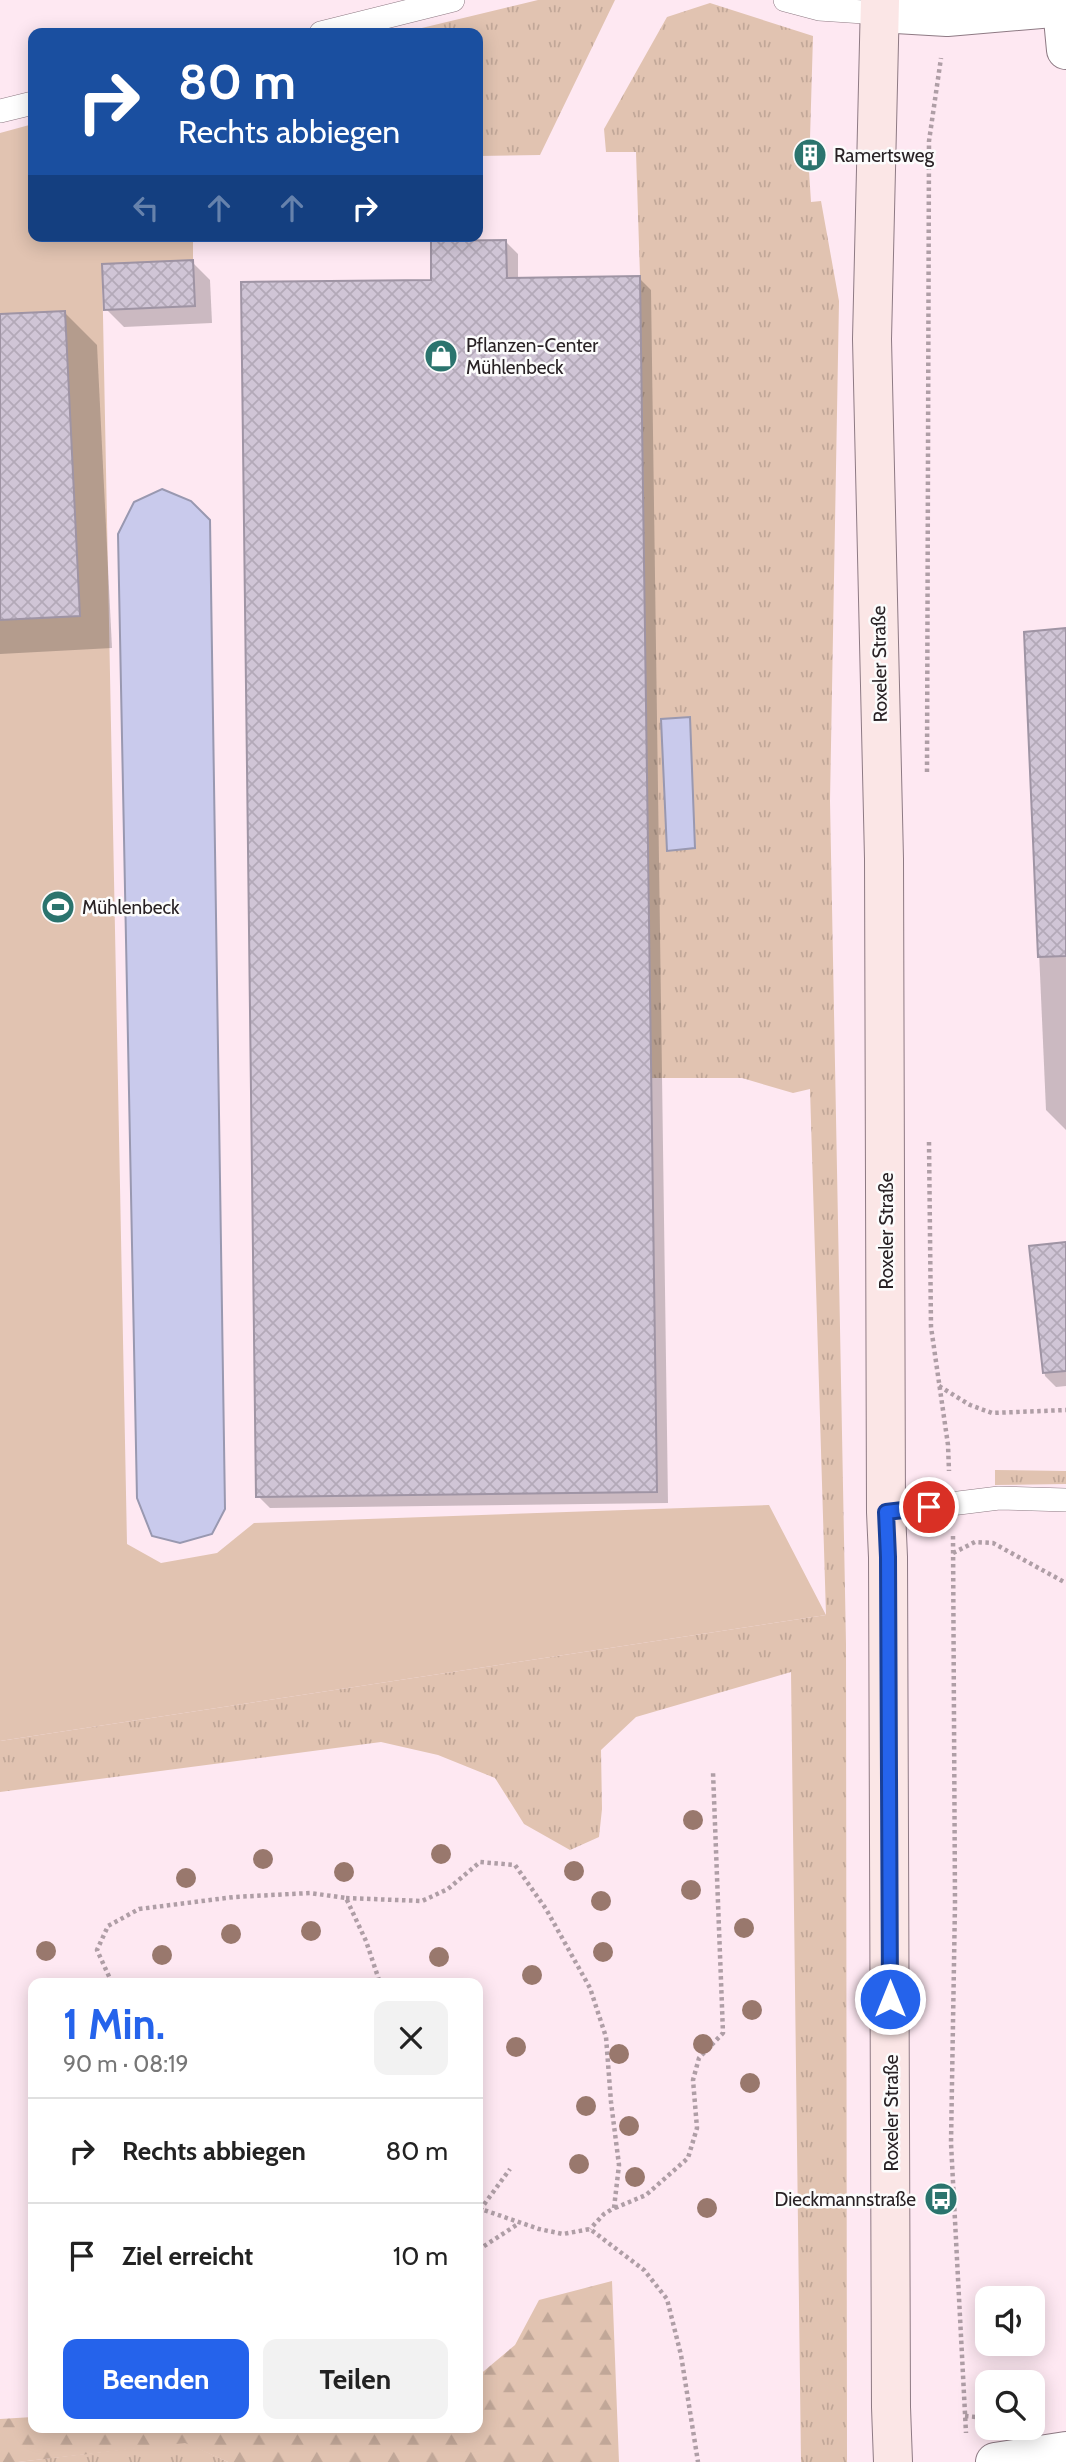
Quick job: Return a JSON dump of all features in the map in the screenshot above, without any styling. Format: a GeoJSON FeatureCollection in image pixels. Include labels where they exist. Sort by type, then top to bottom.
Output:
{"type":"FeatureCollection","features":[{"type":"Feature","properties":{"kind":"main road","name":"Roxeler Straße"},"geometry":{"type":"LineString","coordinates":[[879,6],[872,339],[884,859],[893,2462]]}},
{"type":"Feature","properties":{"kind":"street"},"geometry":{"type":"LineString","coordinates":[[879,6],[947,17],[1064,7],[1066,50]]}},
{"type":"Feature","properties":{"kind":"street"},"geometry":{"type":"LineString","coordinates":[[980,2450],[1066,2451]]}},
{"type":"Feature","properties":{"kind":"lane"},"geometry":{"type":"LineString","coordinates":[[341,28],[453,0]]}},
{"type":"Feature","properties":{"kind":"lane"},"geometry":{"type":"LineString","coordinates":[[785,0],[820,9],[879,6]]}},
{"type":"Feature","properties":{"kind":"lane"},"geometry":{"type":"LineString","coordinates":[[0,111],[28,104]]}},
{"type":"Feature","properties":{"kind":"lane"},"geometry":{"type":"LineString","coordinates":[[886,1512],[999,1498],[1066,1500]]}},
{"type":"Feature","properties":{"kind":"path"},"geometry":{"type":"LineString","coordinates":[[926,780],[929,141],[947,17]]}},
{"type":"Feature","properties":{"kind":"path"},"geometry":{"type":"LineString","coordinates":[[929,1135],[931,1327],[948,1445],[953,1553],[955,1903],[951,2143],[965,2416],[980,2450]]}},
{"type":"Feature","properties":{"kind":"path"},"geometry":{"type":"LineString","coordinates":[[939,1385],[970,1405],[992,1413],[1066,1410]]}},
{"type":"Feature","properties":{"kind":"path"},"geometry":{"type":"LineString","coordinates":[[953,1553],[975,1542],[993,1543],[1066,1583]]}},
{"type":"Feature","properties":{"kind":"path"},"geometry":{"type":"LineString","coordinates":[[483,2210],[563,2234],[590,2229],[604,2214],[646,2195],[688,2158],[697,2128],[693,2080],[699,2059],[723,2033],[713,1772]]}},
{"type":"Feature","properties":{"kind":"path"},"geometry":{"type":"LineString","coordinates":[[110,1978],[97,1950],[108,1926],[139,1909],[234,1898],[310,1893],[346,1898],[422,1901],[448,1889],[480,1862],[515,1865],[545,1909],[590,1988],[606,2037],[619,2165],[614,2208]]}},
{"type":"Feature","properties":{"kind":"path"},"geometry":{"type":"LineString","coordinates":[[346,1898],[366,1941],[378,1978]]}},
{"type":"Feature","properties":{"kind":"path"},"geometry":{"type":"LineString","coordinates":[[483,2204],[510,2169]]}},
{"type":"Feature","properties":{"kind":"path"},"geometry":{"type":"LineString","coordinates":[[483,2247],[519,2223]]}},
{"type":"Feature","properties":{"kind":"path"},"geometry":{"type":"LineString","coordinates":[[590,2229],[643,2270],[667,2300],[681,2355],[698,2462]]}},
{"type":"Feature","properties":{"kind":"path"},"geometry":{"type":"LineString","coordinates":[[965,2416],[975,2417]]}},
{"type":"Feature","properties":{"kind":"green space"},"geometry":{"type":"Polygon","coordinates":[[[538,0],[615,0],[540,155],[483,156],[483,28],[422,28],[538,0]]]}},
{"type":"Feature","properties":{"kind":"green space"},"geometry":{"type":"Polygon","coordinates":[[[710,3],[813,36],[810,139],[804,139],[803,170],[809,171],[811,202],[821,201],[839,301],[830,801],[846,1644],[847,2462],[801,2462],[791,1672],[636,1717],[601,1750],[602,1809],[599,1837],[570,1850],[524,1824],[495,1778],[438,1755],[381,1742],[0,1792],[0,1741],[826,1615],[810,1089],[793,1093],[742,1078],[651,1078],[636,152],[606,152],[604,129],[667,17],[710,3]]]}},
{"type":"Feature","properties":{"kind":"green space","name":"Mühlenbeck"},"geometry":{"type":"Polygon","coordinates":[[[28,125],[28,242],[193,242],[193,260],[102,265],[127,1544],[161,1563],[217,1553],[254,1523],[769,1505],[826,1615],[0,1741],[0,133],[28,125]]]}},
{"type":"Feature","properties":{"kind":"green space"},"geometry":{"type":"Polygon","coordinates":[[[995,1470],[1066,1471],[1066,1484],[995,1485],[995,1470]]]}},
{"type":"Feature","properties":{"kind":"green space"},"geometry":{"type":"Polygon","coordinates":[[[612,2281],[619,2462],[228,2462],[185,2443],[0,2462],[0,2419],[28,2417],[28,2433],[483,2433],[483,2372],[515,2345],[539,2300],[612,2281]]]}},
{"type":"Feature","properties":{"kind":"green space"},"geometry":{"type":"Polygon","coordinates":[[[185,2442],[228,2462],[18,2462],[185,2442]]]}},
{"type":"Feature","properties":{"kind":"water"},"geometry":{"type":"Polygon","coordinates":[[[162,489],[191,501],[210,520],[225,1509],[212,1534],[180,1543],[152,1536],[137,1498],[118,534],[134,502],[162,489]]]}},
{"type":"Feature","properties":{"kind":"water"},"geometry":{"type":"Polygon","coordinates":[[[690,717],[695,848],[667,851],[661,719],[690,717]]]}},
{"type":"Feature","properties":{"kind":"building"},"geometry":{"type":"Polygon","coordinates":[[[506,240],[507,278],[640,276],[657,1492],[256,1497],[241,282],[431,280],[431,242],[506,240]]]}},
{"type":"Feature","properties":{"kind":"building"},"geometry":{"type":"Polygon","coordinates":[[[193,260],[195,306],[104,310],[102,264],[193,260]]]}},
{"type":"Feature","properties":{"kind":"building"},"geometry":{"type":"Polygon","coordinates":[[[65,311],[80,616],[0,620],[0,314],[65,311]]]}},
{"type":"Feature","properties":{"kind":"building"},"geometry":{"type":"Polygon","coordinates":[[[1066,628],[1066,956],[1038,957],[1024,632],[1066,628]]]}},
{"type":"Feature","properties":{"kind":"building"},"geometry":{"type":"Polygon","coordinates":[[[1066,1242],[1066,1371],[1043,1373],[1029,1246],[1066,1242]]]}},
{"type":"Feature","properties":{"kind":"place","name":"Ramertsweg"},"geometry":{"type":"Point","coordinates":[810,155]}},
{"type":"Feature","properties":{"kind":"place","name":"Pflanzen-Center Mühlenbeck"},"geometry":{"type":"Point","coordinates":[441,356]}},
{"type":"Feature","properties":{"kind":"place","name":"Mühlenbeck"},"geometry":{"type":"Point","coordinates":[58,907]}},
{"type":"Feature","properties":{"kind":"place","name":"Dieckmannstraße"},"geometry":{"type":"Point","coordinates":[941,2199]}},
{"type":"Feature","properties":{"kind":"route"},"geometry":{"type":"LineString","coordinates":[[890,1999],[886,1512],[929,1507]]}}]}
